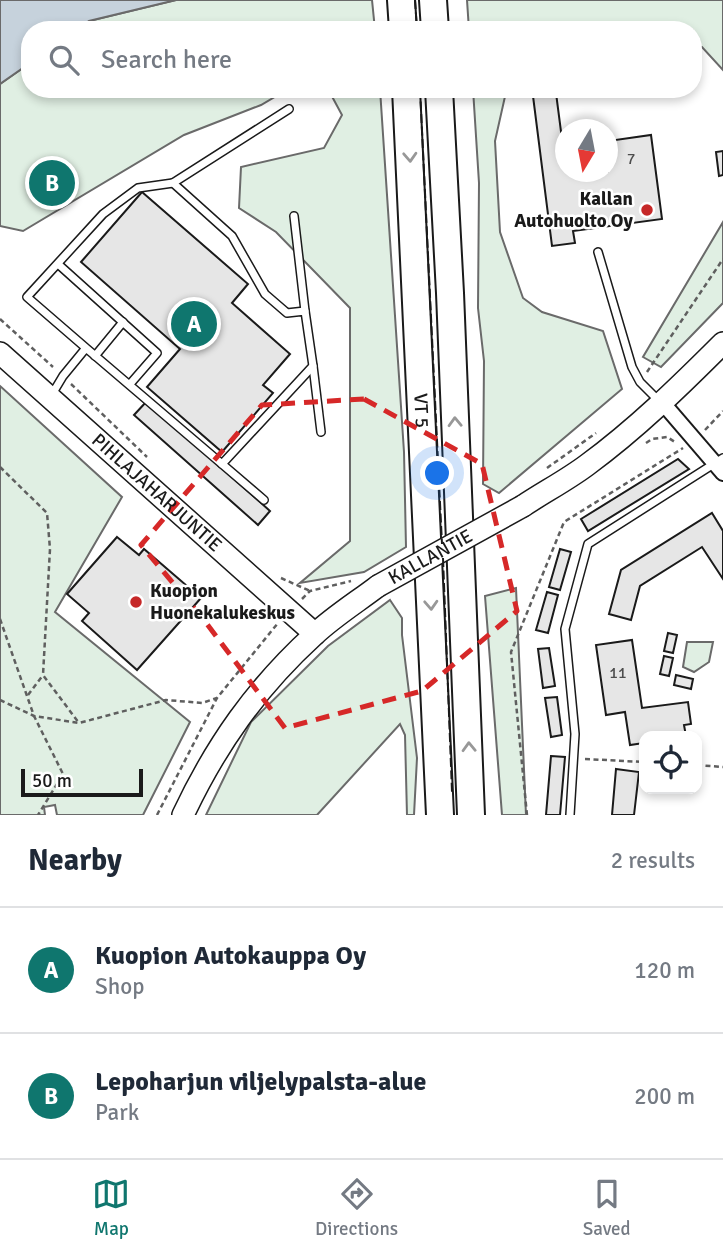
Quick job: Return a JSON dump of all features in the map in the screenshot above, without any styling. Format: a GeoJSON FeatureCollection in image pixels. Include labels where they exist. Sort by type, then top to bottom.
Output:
{"type":"FeatureCollection","features":[{"type":"Feature","properties":{"kind":"highway"},"geometry":{"type":"LineString","coordinates":[[401,0],[402,21]]}},
{"type":"Feature","properties":{"kind":"highway"},"geometry":{"type":"LineString","coordinates":[[433,0],[434,21]]}},
{"type":"Feature","properties":{"kind":"highway","name":"VT 5"},"geometry":{"type":"LineString","coordinates":[[407,98],[440,815]]}},
{"type":"Feature","properties":{"kind":"highway","name":"VT 5"},"geometry":{"type":"LineString","coordinates":[[439,98],[471,815]]}},
{"type":"Feature","properties":{"kind":"main road","name":"KALLANTIE"},"geometry":{"type":"LineString","coordinates":[[183,815],[202,775],[241,713],[314,634],[368,583],[523,506],[586,466],[630,431],[723,342]]}},
{"type":"Feature","properties":{"kind":"main road","name":"PIHLAJAHARJUNTIE"},"geometry":{"type":"LineString","coordinates":[[0,353],[290,609],[314,634]]}},
{"type":"Feature","properties":{"kind":"street"},"geometry":{"type":"LineString","coordinates":[[662,402],[721,465]]}},
{"type":"Feature","properties":{"kind":"lane"},"geometry":{"type":"LineString","coordinates":[[264,500],[27,297],[103,214],[138,188],[173,183],[289,109]]}},
{"type":"Feature","properties":{"kind":"lane"},"geometry":{"type":"LineString","coordinates":[[173,183],[232,236],[265,294],[287,313],[305,311]]}},
{"type":"Feature","properties":{"kind":"lane"},"geometry":{"type":"LineString","coordinates":[[294,216],[321,432]]}},
{"type":"Feature","properties":{"kind":"lane"},"geometry":{"type":"LineString","coordinates":[[598,252],[632,367],[640,382],[662,402]]}},
{"type":"Feature","properties":{"kind":"lane"},"geometry":{"type":"LineString","coordinates":[[58,264],[157,353],[130,384]]}},
{"type":"Feature","properties":{"kind":"lane"},"geometry":{"type":"LineString","coordinates":[[95,356],[123,322]]}},
{"type":"Feature","properties":{"kind":"lane"},"geometry":{"type":"LineString","coordinates":[[50,397],[86,348]]}},
{"type":"Feature","properties":{"kind":"lane"},"geometry":{"type":"LineString","coordinates":[[222,464],[313,366]]}},
{"type":"Feature","properties":{"kind":"lane"},"geometry":{"type":"LineString","coordinates":[[570,815],[575,734],[565,629],[588,544],[721,465]]}},
{"type":"Feature","properties":{"kind":"path"},"geometry":{"type":"LineString","coordinates":[[640,382],[723,259]]}},
{"type":"Feature","properties":{"kind":"path"},"geometry":{"type":"LineString","coordinates":[[0,320],[152,461]]}},
{"type":"Feature","properties":{"kind":"path"},"geometry":{"type":"LineString","coordinates":[[704,430],[723,411]]}},
{"type":"Feature","properties":{"kind":"path"},"geometry":{"type":"LineString","coordinates":[[546,468],[606,426]]}},
{"type":"Feature","properties":{"kind":"path"},"geometry":{"type":"LineString","coordinates":[[0,467],[47,513],[50,549],[43,675],[27,697]]}},
{"type":"Feature","properties":{"kind":"path"},"geometry":{"type":"LineString","coordinates":[[281,578],[310,591],[368,583]]}},
{"type":"Feature","properties":{"kind":"path"},"geometry":{"type":"LineString","coordinates":[[0,619],[34,716],[63,774],[38,815]]}},
{"type":"Feature","properties":{"kind":"path"},"geometry":{"type":"LineString","coordinates":[[157,815],[217,698],[277,623]]}},
{"type":"Feature","properties":{"kind":"path"},"geometry":{"type":"LineString","coordinates":[[43,675],[79,723]]}},
{"type":"Feature","properties":{"kind":"path"},"geometry":{"type":"LineString","coordinates":[[0,700],[34,716],[79,723],[166,700],[202,703],[217,698]]}},
{"type":"Feature","properties":{"kind":"path"},"geometry":{"type":"LineString","coordinates":[[573,758],[639,762]]}},
{"type":"Feature","properties":{"kind":"path"},"geometry":{"type":"LineString","coordinates":[[702,765],[723,767]]}},
{"type":"Feature","properties":{"kind":"highlighted area"},"geometry":{"type":"Polygon","coordinates":[[[364,399],[482,464],[517,611],[422,691],[285,728],[204,620],[141,545],[262,405],[364,399]]]}},
{"type":"Feature","properties":{"kind":"green space"},"geometry":{"type":"Polygon","coordinates":[[[176,0],[372,0],[374,21],[89,21],[176,0]]]}},
{"type":"Feature","properties":{"kind":"green space"},"geometry":{"type":"Polygon","coordinates":[[[467,0],[723,0],[723,70],[702,47],[702,21],[468,21],[467,0]]]}},
{"type":"Feature","properties":{"kind":"green space"},"geometry":{"type":"Polygon","coordinates":[[[21,69],[21,98],[273,98],[184,135],[23,231],[0,226],[0,84],[21,69]]]}},
{"type":"Feature","properties":{"kind":"green space"},"geometry":{"type":"Polygon","coordinates":[[[333,98],[381,98],[404,452],[406,547],[364,572],[300,583],[350,541],[350,308],[276,232],[239,208],[241,167],[324,148],[342,115],[333,98]]]}},
{"type":"Feature","properties":{"kind":"green space"},"geometry":{"type":"Polygon","coordinates":[[[474,98],[505,98],[495,141],[500,232],[523,298],[542,312],[603,331],[622,389],[499,493],[483,484],[484,361],[478,308],[479,183],[474,98]]]}},
{"type":"Feature","properties":{"kind":"green space"},"geometry":{"type":"Polygon","coordinates":[[[723,222],[723,303],[661,367],[643,357],[723,222]]]}},
{"type":"Feature","properties":{"kind":"green space"},"geometry":{"type":"Polygon","coordinates":[[[0,386],[122,497],[55,612],[190,722],[143,815],[57,815],[55,805],[44,807],[45,815],[0,815],[0,386]]]}},
{"type":"Feature","properties":{"kind":"green space"},"geometry":{"type":"Polygon","coordinates":[[[516,588],[526,815],[502,815],[485,596],[516,588]]]}},
{"type":"Feature","properties":{"kind":"green space"},"geometry":{"type":"Polygon","coordinates":[[[390,600],[402,618],[417,758],[414,815],[407,815],[405,735],[400,724],[317,815],[206,815],[251,722],[328,646],[390,600]]]}},
{"type":"Feature","properties":{"kind":"green space"},"geometry":{"type":"Polygon","coordinates":[[[687,642],[713,642],[709,662],[694,672],[683,667],[687,642]]]}},
{"type":"Feature","properties":{"kind":"shaded area"},"geometry":{"type":"Polygon","coordinates":[[[0,0],[176,0],[89,21],[21,21],[21,69],[0,84],[0,0]]]}},
{"type":"Feature","properties":{"kind":"building"},"geometry":{"type":"Polygon","coordinates":[[[533,98],[557,98],[559,119],[555,119],[555,182],[618,182],[618,140],[651,135],[662,219],[573,231],[575,243],[552,246],[533,98]]]}},
{"type":"Feature","properties":{"kind":"building"},"geometry":{"type":"Polygon","coordinates":[[[723,151],[723,175],[719,176],[716,152],[723,151]]]}},
{"type":"Feature","properties":{"kind":"building"},"geometry":{"type":"Polygon","coordinates":[[[142,192],[248,284],[232,303],[290,354],[263,385],[273,393],[222,452],[147,387],[180,349],[81,262],[142,192]]]}},
{"type":"Feature","properties":{"kind":"building"},"geometry":{"type":"Polygon","coordinates":[[[147,401],[270,511],[258,525],[134,415],[147,401]]]}},
{"type":"Feature","properties":{"kind":"building"},"geometry":{"type":"Polygon","coordinates":[[[678,459],[689,469],[588,531],[581,519],[678,459]]]}},
{"type":"Feature","properties":{"kind":"building"},"geometry":{"type":"Polygon","coordinates":[[[712,513],[723,531],[723,579],[702,547],[640,586],[631,620],[609,614],[621,570],[712,513]]]}},
{"type":"Feature","properties":{"kind":"building"},"geometry":{"type":"Polygon","coordinates":[[[117,537],[139,555],[144,549],[201,598],[137,670],[82,621],[89,613],[67,594],[117,537]]]}},
{"type":"Feature","properties":{"kind":"building"},"geometry":{"type":"Polygon","coordinates":[[[560,549],[571,552],[560,590],[549,587],[560,549]]]}},
{"type":"Feature","properties":{"kind":"building"},"geometry":{"type":"Polygon","coordinates":[[[547,592],[558,595],[548,633],[536,630],[547,592]]]}},
{"type":"Feature","properties":{"kind":"building"},"geometry":{"type":"Polygon","coordinates":[[[668,633],[677,635],[673,653],[664,651],[668,633]]]}},
{"type":"Feature","properties":{"kind":"building"},"geometry":{"type":"Polygon","coordinates":[[[632,640],[642,708],[688,702],[691,724],[684,725],[685,731],[639,731],[639,744],[630,745],[625,712],[606,715],[596,645],[632,640]]]}},
{"type":"Feature","properties":{"kind":"building"},"geometry":{"type":"Polygon","coordinates":[[[549,648],[555,686],[543,688],[538,649],[549,648]]]}},
{"type":"Feature","properties":{"kind":"building"},"geometry":{"type":"Polygon","coordinates":[[[664,656],[673,658],[669,676],[660,674],[664,656]]]}},
{"type":"Feature","properties":{"kind":"building"},"geometry":{"type":"Polygon","coordinates":[[[676,675],[693,679],[691,689],[674,685],[676,675]]]}},
{"type":"Feature","properties":{"kind":"building"},"geometry":{"type":"Polygon","coordinates":[[[557,697],[562,735],[551,737],[545,698],[557,697]]]}},
{"type":"Feature","properties":{"kind":"building"},"geometry":{"type":"Polygon","coordinates":[[[551,756],[565,757],[560,815],[546,815],[551,756]]]}},
{"type":"Feature","properties":{"kind":"building"},"geometry":{"type":"Polygon","coordinates":[[[616,769],[639,772],[634,815],[612,815],[616,769]]]}},
{"type":"Feature","properties":{"kind":"fence"},"geometry":{"type":"LineString","coordinates":[[415,0],[416,21]]}},
{"type":"Feature","properties":{"kind":"fence"},"geometry":{"type":"LineString","coordinates":[[420,98],[442,544]]}},
{"type":"Feature","properties":{"kind":"fence"},"geometry":{"type":"LineString","coordinates":[[443,558],[452,792]]}},
{"type":"Feature","properties":{"kind":"place","name":"Lepoharjun viljelypalsta-alue"},"geometry":{"type":"Point","coordinates":[52,183]}},
{"type":"Feature","properties":{"kind":"place","name":"Kallan Autohuolto Oy"},"geometry":{"type":"Point","coordinates":[647,210]}},
{"type":"Feature","properties":{"kind":"place","name":"Kuopion Autokauppa Oy"},"geometry":{"type":"Point","coordinates":[194,324]}},
{"type":"Feature","properties":{"kind":"place","name":"Kuopion Huonekalukeskus"},"geometry":{"type":"Point","coordinates":[136,602]}}]}
